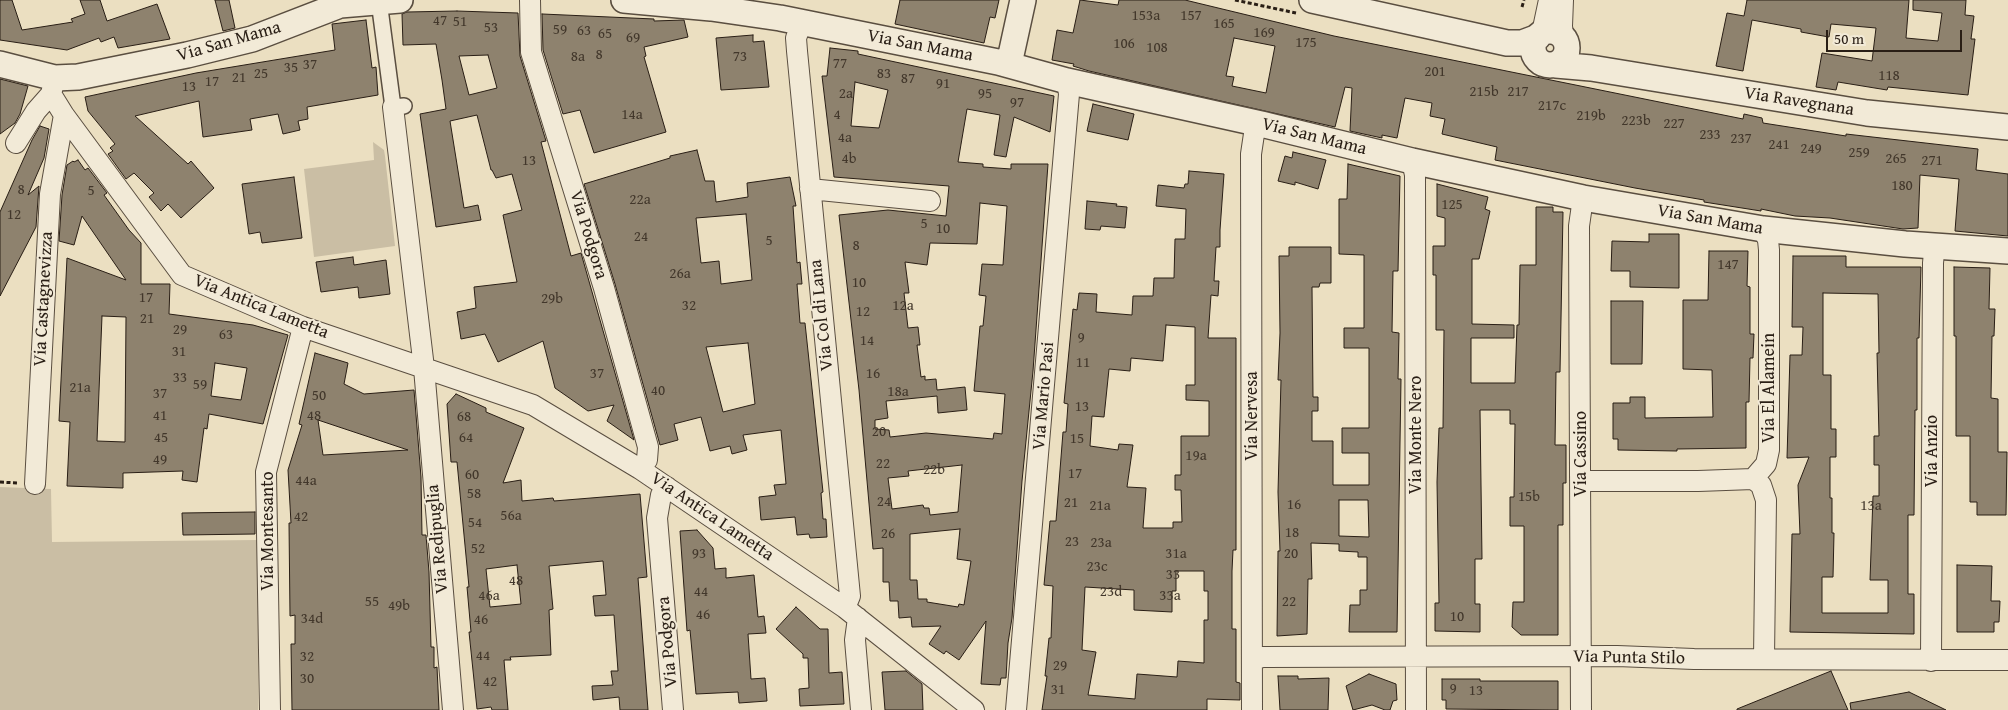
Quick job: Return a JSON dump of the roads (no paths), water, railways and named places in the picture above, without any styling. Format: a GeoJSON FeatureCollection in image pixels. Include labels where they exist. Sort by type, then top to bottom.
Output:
{"type":"FeatureCollection","features":[{"type":"Feature","properties":{"kind":"street","name":"Via Podgora"},"geometry":{"type":"LineString","coordinates":[[530,0],[530,52],[604,288],[648,447],[646,460],[640,469]]}},
{"type":"Feature","properties":{"kind":"street","name":"Via San Mama"},"geometry":{"type":"LineString","coordinates":[[624,0],[711,8],[804,23],[1009,64],[1067,81],[1261,124],[1412,161],[1583,198],[1763,229],[2008,251]]}},
{"type":"Feature","properties":{"kind":"street"},"geometry":{"type":"LineString","coordinates":[[1009,64],[1023,0]]}},
{"type":"Feature","properties":{"kind":"street","name":"Via Ravegnana"},"geometry":{"type":"LineString","coordinates":[[1312,0],[1507,44],[1522,42],[1553,44],[1591,68],[1867,113],[2008,127]]}},
{"type":"Feature","properties":{"kind":"street"},"geometry":{"type":"LineString","coordinates":[[1549,0],[1553,44]]}},
{"type":"Feature","properties":{"kind":"street"},"geometry":{"type":"LineString","coordinates":[[1553,44],[1562,26],[1563,0]]}},
{"type":"Feature","properties":{"kind":"street","name":"Via San Mama"},"geometry":{"type":"LineString","coordinates":[[0,64],[53,86],[78,77],[187,55],[252,39],[340,3],[389,1]]}},
{"type":"Feature","properties":{"kind":"street"},"geometry":{"type":"LineString","coordinates":[[389,1],[424,368]]}},
{"type":"Feature","properties":{"kind":"street","name":"Via Col di Lana"},"geometry":{"type":"LineString","coordinates":[[804,23],[796,38],[861,710]]}},
{"type":"Feature","properties":{"kind":"street","name":"Via Mario Pasi"},"geometry":{"type":"LineString","coordinates":[[1016,710],[1069,94],[1067,81]]}},
{"type":"Feature","properties":{"kind":"street","name":"Via Antica Lametta"},"geometry":{"type":"LineString","coordinates":[[53,86],[64,115],[182,275],[304,327],[532,405],[640,469],[852,613],[974,710]]}},
{"type":"Feature","properties":{"kind":"street"},"geometry":{"type":"LineString","coordinates":[[16,143],[53,86]]}},
{"type":"Feature","properties":{"kind":"street","name":"Via Castagnevizza"},"geometry":{"type":"LineString","coordinates":[[35,484],[50,194],[64,115]]}},
{"type":"Feature","properties":{"kind":"street","name":"Via Nervesa"},"geometry":{"type":"LineString","coordinates":[[1252,710],[1251,154],[1254,134],[1261,124]]}},
{"type":"Feature","properties":{"kind":"street","name":"Via Monte Nero"},"geometry":{"type":"LineString","coordinates":[[1412,161],[1415,175],[1416,710]]}},
{"type":"Feature","properties":{"kind":"street"},"geometry":{"type":"LineString","coordinates":[[810,189],[930,201]]}},
{"type":"Feature","properties":{"kind":"street","name":"Via Cassino"},"geometry":{"type":"LineString","coordinates":[[1581,710],[1579,226],[1583,198]]}},
{"type":"Feature","properties":{"kind":"street","name":"Via El Alamein"},"geometry":{"type":"LineString","coordinates":[[1753,478],[1766,464],[1769,450],[1769,250],[1768,240],[1763,229]]}},
{"type":"Feature","properties":{"kind":"street","name":"Via Anzio"},"geometry":{"type":"LineString","coordinates":[[1931,660],[1933,263],[1934,253],[1942,246]]}},
{"type":"Feature","properties":{"kind":"street","name":"Via Montesanto"},"geometry":{"type":"LineString","coordinates":[[270,710],[266,472],[304,327]]}},
{"type":"Feature","properties":{"kind":"street","name":"Via Redipuglia"},"geometry":{"type":"LineString","coordinates":[[424,368],[453,710]]}},
{"type":"Feature","properties":{"kind":"street"},"geometry":{"type":"LineString","coordinates":[[1580,480],[1698,481],[1753,478],[1762,485],[1766,500],[1764,658]]}},
{"type":"Feature","properties":{"kind":"street","name":"Via Podgora"},"geometry":{"type":"LineString","coordinates":[[667,487],[661,495],[657,518],[673,710]]}},
{"type":"Feature","properties":{"kind":"street","name":"Via Punta Stilo"},"geometry":{"type":"LineString","coordinates":[[1252,663],[1262,657],[1580,656],[2008,660]]}}]}
